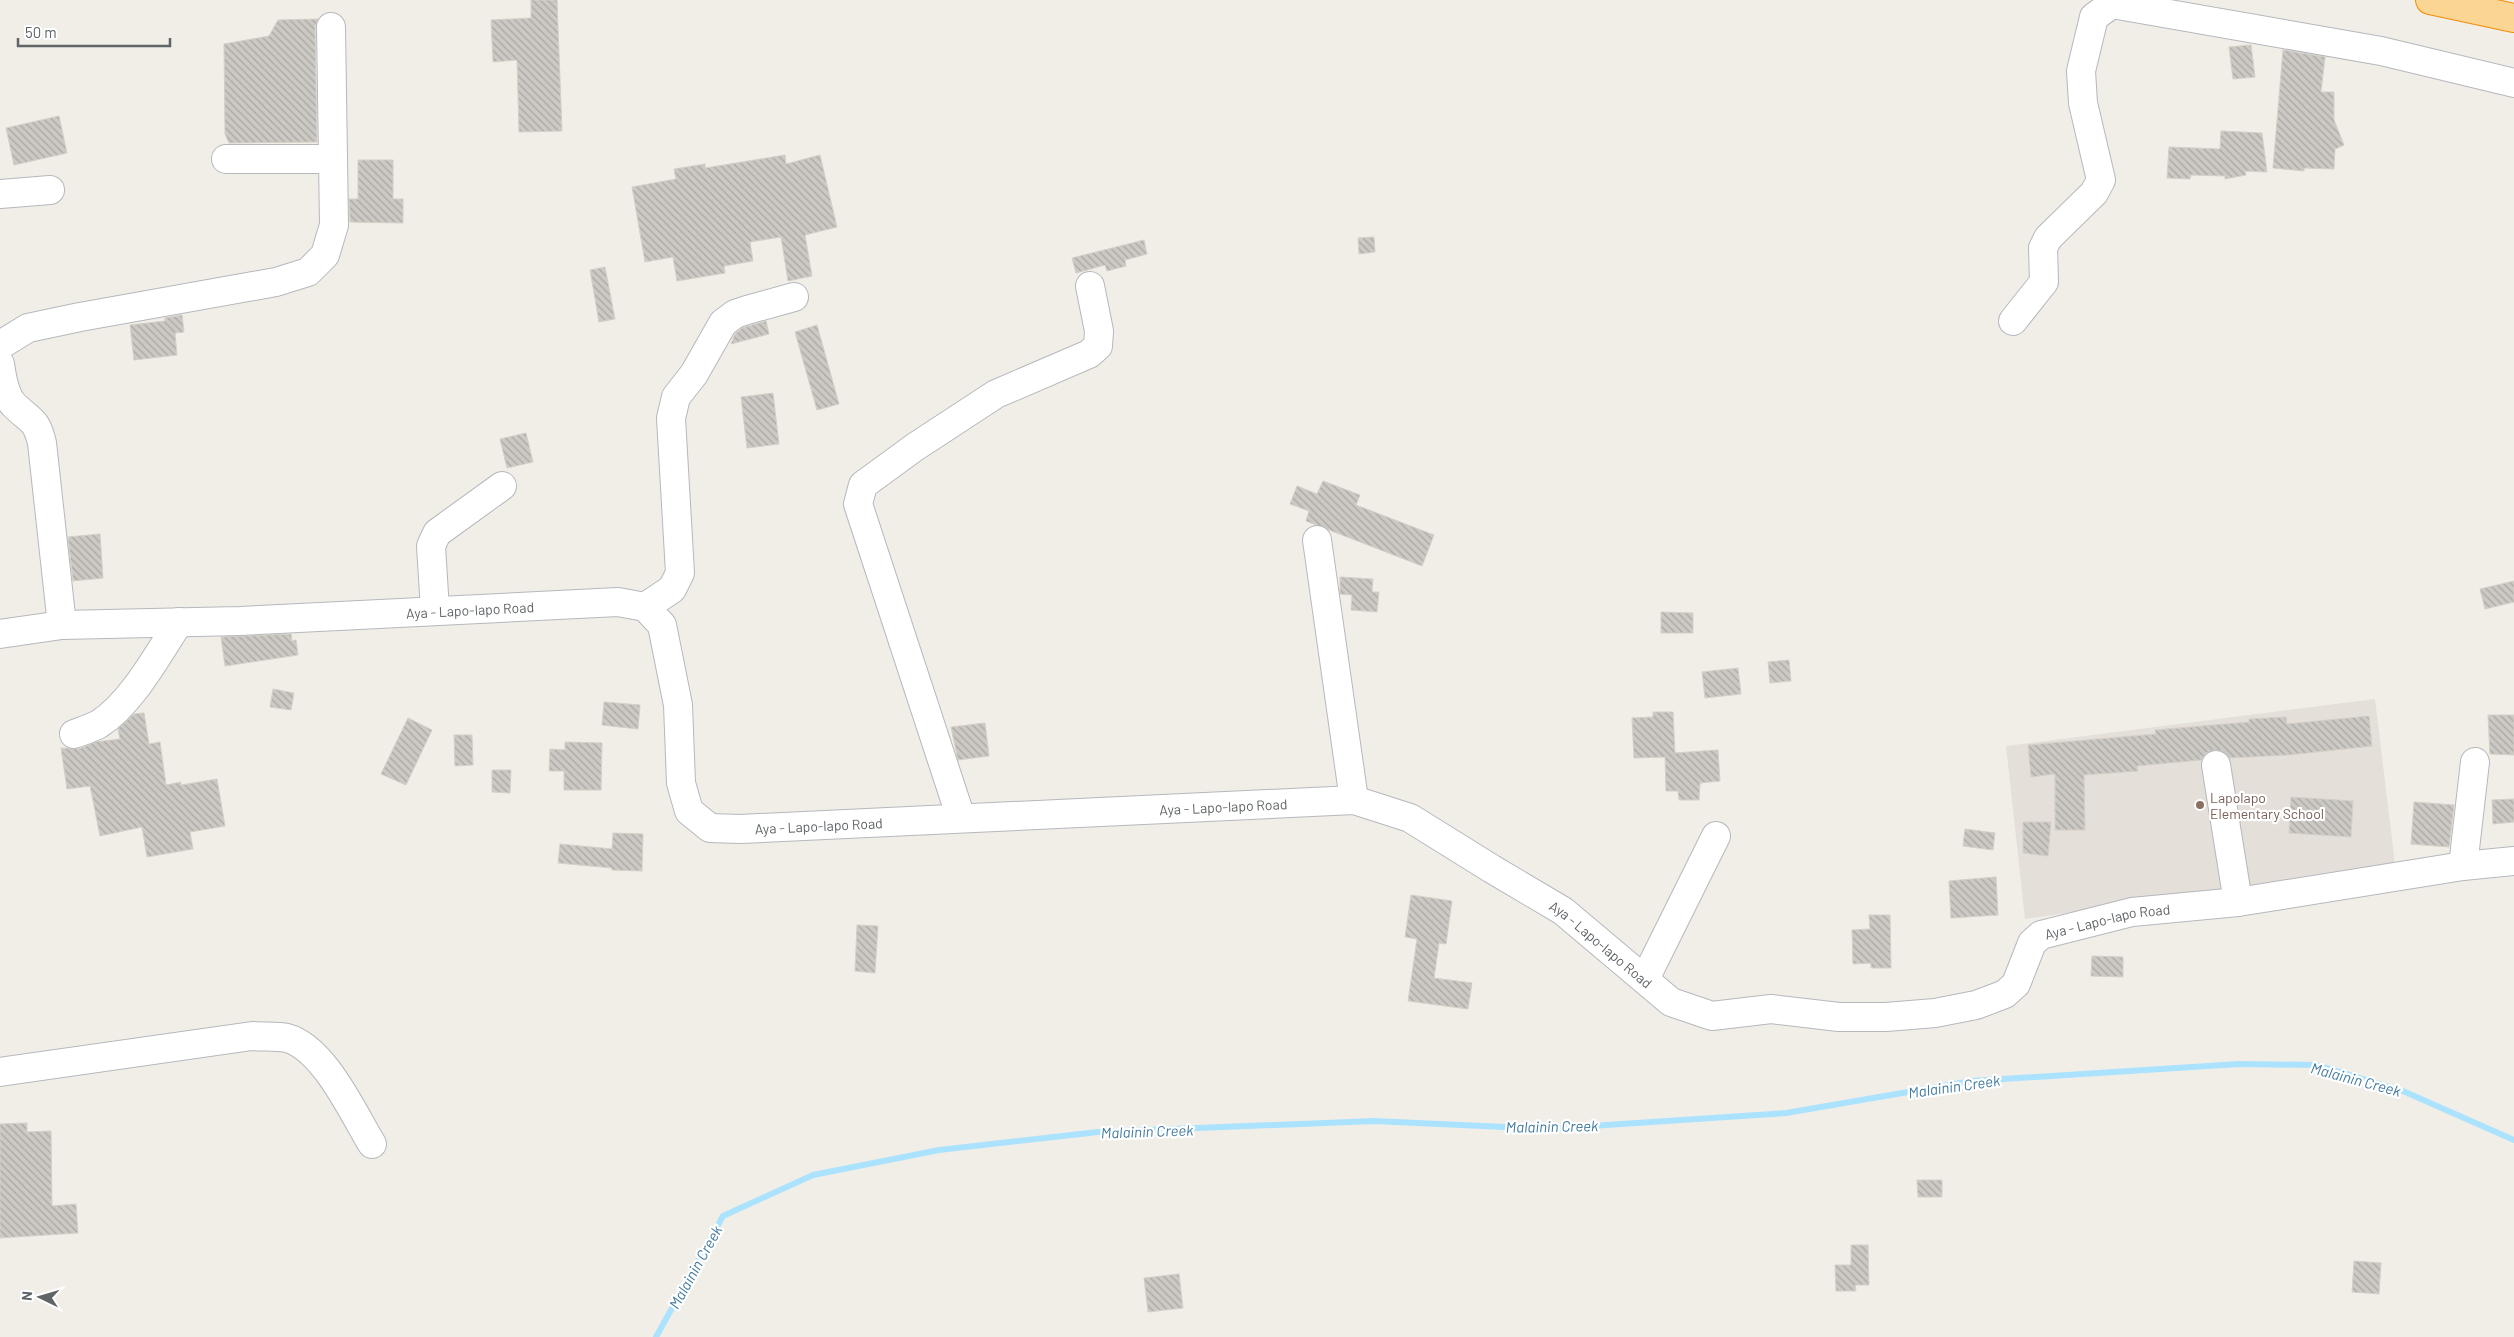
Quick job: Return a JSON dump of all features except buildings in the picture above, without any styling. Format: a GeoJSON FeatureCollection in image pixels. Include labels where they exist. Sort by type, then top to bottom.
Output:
{"type":"FeatureCollection","features":[{"type":"Feature","properties":{"kind":"highway"},"geometry":{"type":"LineString","coordinates":[[2430,0],[2514,18]]}},
{"type":"Feature","properties":{"kind":"street"},"geometry":{"type":"LineString","coordinates":[[2013,321],[2044,282],[2043,248],[2048,238],[2094,193],[2101,180],[2083,102],[2081,71],[2094,17],[2112,4],[2382,51],[2514,83]]}},
{"type":"Feature","properties":{"kind":"street"},"geometry":{"type":"LineString","coordinates":[[62,625],[42,443],[38,425],[13,404],[4,385],[0,347],[28,328],[276,282],[308,272],[326,254],[334,225],[331,27]]}},
{"type":"Feature","properties":{"kind":"street"},"geometry":{"type":"LineString","coordinates":[[226,159],[333,159]]}},
{"type":"Feature","properties":{"kind":"street"},"geometry":{"type":"LineString","coordinates":[[0,194],[50,190]]}},
{"type":"Feature","properties":{"kind":"street"},"geometry":{"type":"LineString","coordinates":[[960,818],[858,504],[859,493],[863,486],[915,447],[996,394],[1089,354],[1098,346],[1099,332],[1090,286]]}},
{"type":"Feature","properties":{"kind":"street"},"geometry":{"type":"LineString","coordinates":[[646,607],[672,589],[680,573],[671,418],[676,398],[694,374],[723,323],[735,314],[794,297]]}},
{"type":"Feature","properties":{"kind":"street"},"geometry":{"type":"LineString","coordinates":[[435,610],[432,546],[437,533],[502,486]]}},
{"type":"Feature","properties":{"kind":"street"},"geometry":{"type":"LineString","coordinates":[[1317,540],[1354,800]]}},
{"type":"Feature","properties":{"kind":"street","name":"Aya - Lapo-lapo Road"},"geometry":{"type":"LineString","coordinates":[[0,634],[62,625],[179,622],[618,602],[646,607],[662,625],[666,642],[678,705],[683,792],[689,811],[710,828],[750,828],[1354,800],[1410,818],[1564,911],[1671,1002],[1712,1016],[1771,1009],[1839,1017],[1886,1017],[1935,1013],[1976,1005],[2005,994],[2016,984],[2032,943],[2041,935],[2132,912],[2238,902],[2463,866],[2514,862]]}},
{"type":"Feature","properties":{"kind":"street"},"geometry":{"type":"LineString","coordinates":[[74,734],[99,724],[115,710],[147,671],[179,622]]}},
{"type":"Feature","properties":{"kind":"street"},"geometry":{"type":"LineString","coordinates":[[2463,866],[2475,762]]}},
{"type":"Feature","properties":{"kind":"street"},"geometry":{"type":"LineString","coordinates":[[2216,765],[2238,902]]}},
{"type":"Feature","properties":{"kind":"street"},"geometry":{"type":"LineString","coordinates":[[1645,979],[1716,836]]}},
{"type":"Feature","properties":{"kind":"street"},"geometry":{"type":"LineString","coordinates":[[0,1072],[252,1036],[287,1038],[311,1051],[326,1069],[372,1144]]}},
{"type":"Feature","properties":{"kind":"shaded area","name":"Lapolapo Elementary School"},"geometry":{"type":"Polygon","coordinates":[[[2375,699],[2395,864],[2025,919],[2006,746],[2375,699]]]}},
{"type":"Feature","properties":{"kind":"waterway","name":"Malainin Creek"},"geometry":{"type":"LineString","coordinates":[[656,1337],[723,1216],[813,1175],[939,1150],[1098,1132],[1374,1121],[1546,1129],[1786,1113],[1972,1081],[2239,1064],[2317,1065],[2403,1091],[2514,1140]]}},
{"type":"Feature","properties":{"kind":"place","name":"Lapolapo Elementary School"},"geometry":{"type":"Point","coordinates":[2200,805]}}]}
